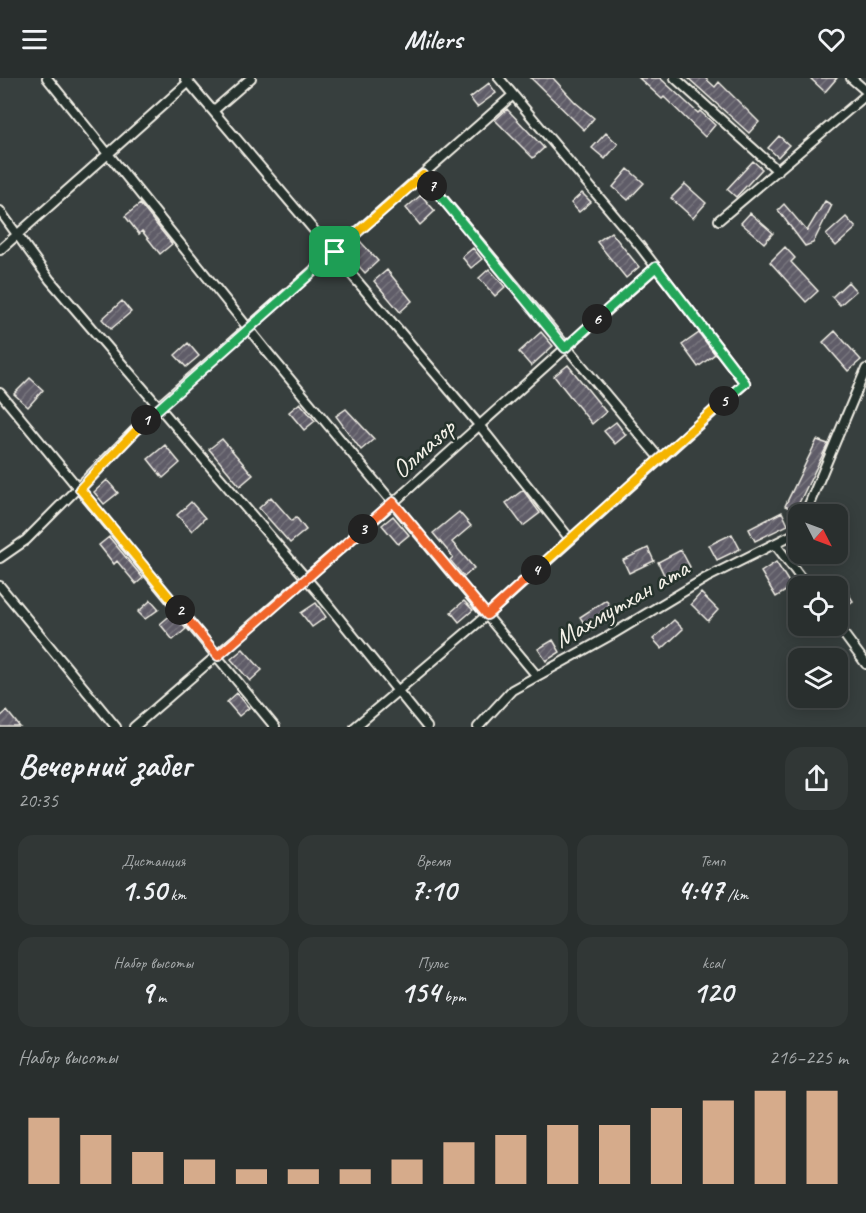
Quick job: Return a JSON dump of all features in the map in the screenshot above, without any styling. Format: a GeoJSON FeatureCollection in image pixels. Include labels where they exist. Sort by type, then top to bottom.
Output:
{"type":"FeatureCollection","features":[{"type":"Feature","properties":{"kind":"street"},"geometry":{"type":"LineString","coordinates":[[47,78],[106,154],[537,676]]}},
{"type":"Feature","properties":{"kind":"street"},"geometry":{"type":"LineString","coordinates":[[213,111],[251,78]]}},
{"type":"Feature","properties":{"kind":"street"},"geometry":{"type":"LineString","coordinates":[[355,727],[487,615],[658,458],[745,383],[656,267],[498,78]]}},
{"type":"Feature","properties":{"kind":"street"},"geometry":{"type":"LineString","coordinates":[[675,78],[778,171]]}},
{"type":"Feature","properties":{"kind":"street"},"geometry":{"type":"LineString","coordinates":[[719,220],[866,93],[851,78]]}},
{"type":"Feature","properties":{"kind":"street"},"geometry":{"type":"LineString","coordinates":[[0,250],[187,80],[335,252],[479,425],[570,539]]}},
{"type":"Feature","properties":{"kind":"street"},"geometry":{"type":"LineString","coordinates":[[0,558],[26,540],[80,489],[158,407],[513,95]]}},
{"type":"Feature","properties":{"kind":"street"},"geometry":{"type":"LineString","coordinates":[[423,175],[658,458]]}},
{"type":"Feature","properties":{"kind":"street"},"geometry":{"type":"LineString","coordinates":[[0,212],[50,280],[305,578],[427,727]]}},
{"type":"Feature","properties":{"kind":"street","name":"Олмазор"},"geometry":{"type":"LineString","coordinates":[[134,727],[393,502],[656,267]]}},
{"type":"Feature","properties":{"kind":"street"},"geometry":{"type":"LineString","coordinates":[[810,504],[866,369]]}},
{"type":"Feature","properties":{"kind":"street"},"geometry":{"type":"LineString","coordinates":[[0,393],[275,727]]}},
{"type":"Feature","properties":{"kind":"street","name":"Махмутхан ата"},"geometry":{"type":"LineString","coordinates":[[478,727],[512,690],[706,578],[788,537]]}},
{"type":"Feature","properties":{"kind":"street"},"geometry":{"type":"LineString","coordinates":[[774,544],[799,576]]}},
{"type":"Feature","properties":{"kind":"street"},"geometry":{"type":"LineString","coordinates":[[0,586],[116,727]]}},
{"type":"Feature","properties":{"kind":"street"},"geometry":{"type":"LineString","coordinates":[[845,636],[866,664]]}},
{"type":"Feature","properties":{"kind":"building"},"geometry":{"type":"Polygon","coordinates":[[[531,78],[553,78],[575,102],[594,118],[584,130],[531,78]]]}},
{"type":"Feature","properties":{"kind":"building"},"geometry":{"type":"Polygon","coordinates":[[[639,78],[660,78],[698,113],[700,111],[715,125],[705,137],[664,97],[662,99],[639,78]]]}},
{"type":"Feature","properties":{"kind":"building"},"geometry":{"type":"Polygon","coordinates":[[[688,78],[705,78],[715,87],[719,82],[759,122],[749,133],[688,78]]]}},
{"type":"Feature","properties":{"kind":"building"},"geometry":{"type":"Polygon","coordinates":[[[810,78],[837,78],[825,92],[810,78]]]}},
{"type":"Feature","properties":{"kind":"building"},"geometry":{"type":"Polygon","coordinates":[[[489,83],[496,93],[477,107],[470,98],[489,83]]]}},
{"type":"Feature","properties":{"kind":"building"},"geometry":{"type":"Polygon","coordinates":[[[507,109],[544,148],[533,158],[495,120],[507,109]]]}},
{"type":"Feature","properties":{"kind":"building"},"geometry":{"type":"Polygon","coordinates":[[[606,133],[618,144],[605,159],[592,148],[606,133]]]}},
{"type":"Feature","properties":{"kind":"building"},"geometry":{"type":"Polygon","coordinates":[[[779,136],[789,145],[778,157],[768,148],[779,136]]]}},
{"type":"Feature","properties":{"kind":"building"},"geometry":{"type":"Polygon","coordinates":[[[753,161],[762,169],[736,197],[727,189],[753,161]]]}},
{"type":"Feature","properties":{"kind":"building"},"geometry":{"type":"Polygon","coordinates":[[[628,169],[644,183],[628,200],[613,187],[628,169]]]}},
{"type":"Feature","properties":{"kind":"building"},"geometry":{"type":"Polygon","coordinates":[[[685,184],[706,203],[693,218],[671,198],[685,184]]]}},
{"type":"Feature","properties":{"kind":"building"},"geometry":{"type":"Polygon","coordinates":[[[582,193],[591,202],[579,212],[571,203],[582,193]]]}},
{"type":"Feature","properties":{"kind":"building"},"geometry":{"type":"Polygon","coordinates":[[[421,195],[435,211],[420,225],[406,208],[421,195]]]}},
{"type":"Feature","properties":{"kind":"building"},"geometry":{"type":"Polygon","coordinates":[[[825,201],[832,205],[813,243],[805,246],[778,210],[784,204],[807,231],[825,201]]]}},
{"type":"Feature","properties":{"kind":"building"},"geometry":{"type":"Polygon","coordinates":[[[140,204],[172,244],[160,254],[142,231],[139,234],[125,216],[140,204]]]}},
{"type":"Feature","properties":{"kind":"building"},"geometry":{"type":"Polygon","coordinates":[[[750,213],[773,233],[764,243],[741,223],[750,213]]]}},
{"type":"Feature","properties":{"kind":"building"},"geometry":{"type":"Polygon","coordinates":[[[846,217],[856,228],[836,246],[826,235],[846,217]]]}},
{"type":"Feature","properties":{"kind":"building"},"geometry":{"type":"Polygon","coordinates":[[[611,232],[639,267],[626,278],[597,242],[611,232]]]}},
{"type":"Feature","properties":{"kind":"building"},"geometry":{"type":"Polygon","coordinates":[[[360,241],[378,261],[365,273],[347,253],[360,241]]]}},
{"type":"Feature","properties":{"kind":"building"},"geometry":{"type":"Polygon","coordinates":[[[785,247],[795,258],[791,262],[818,291],[806,302],[770,262],[785,247]]]}},
{"type":"Feature","properties":{"kind":"building"},"geometry":{"type":"Polygon","coordinates":[[[473,248],[482,259],[471,268],[462,257],[473,248]]]}},
{"type":"Feature","properties":{"kind":"building"},"geometry":{"type":"Polygon","coordinates":[[[489,269],[505,287],[495,296],[479,278],[489,269]]]}},
{"type":"Feature","properties":{"kind":"building"},"geometry":{"type":"Polygon","coordinates":[[[387,270],[412,301],[400,312],[374,281],[387,270]]]}},
{"type":"Feature","properties":{"kind":"building"},"geometry":{"type":"Polygon","coordinates":[[[848,282],[856,291],[840,305],[832,297],[848,282]]]}},
{"type":"Feature","properties":{"kind":"building"},"geometry":{"type":"Polygon","coordinates":[[[122,301],[131,312],[111,329],[102,319],[122,301]]]}},
{"type":"Feature","properties":{"kind":"building"},"geometry":{"type":"Polygon","coordinates":[[[835,331],[861,360],[848,371],[823,342],[835,331]]]}},
{"type":"Feature","properties":{"kind":"building"},"geometry":{"type":"Polygon","coordinates":[[[541,332],[553,346],[531,366],[519,352],[541,332]]]}},
{"type":"Feature","properties":{"kind":"building"},"geometry":{"type":"Polygon","coordinates":[[[699,333],[715,354],[698,367],[682,345],[699,333]]]}},
{"type":"Feature","properties":{"kind":"building"},"geometry":{"type":"Polygon","coordinates":[[[188,343],[199,356],[186,367],[175,355],[188,343]]]}},
{"type":"Feature","properties":{"kind":"building"},"geometry":{"type":"Polygon","coordinates":[[[568,365],[606,412],[592,424],[554,376],[568,365]]]}},
{"type":"Feature","properties":{"kind":"building"},"geometry":{"type":"Polygon","coordinates":[[[30,378],[43,390],[28,407],[14,394],[30,378]]]}},
{"type":"Feature","properties":{"kind":"building"},"geometry":{"type":"Polygon","coordinates":[[[300,403],[315,421],[304,430],[289,412],[300,403]]]}},
{"type":"Feature","properties":{"kind":"building"},"geometry":{"type":"Polygon","coordinates":[[[346,409],[374,439],[361,450],[336,416],[346,409]]]}},
{"type":"Feature","properties":{"kind":"building"},"geometry":{"type":"Polygon","coordinates":[[[616,422],[626,435],[615,444],[604,431],[616,422]]]}},
{"type":"Feature","properties":{"kind":"building"},"geometry":{"type":"Polygon","coordinates":[[[222,439],[253,475],[240,486],[209,449],[222,439]]]}},
{"type":"Feature","properties":{"kind":"building"},"geometry":{"type":"Polygon","coordinates":[[[817,440],[828,444],[798,504],[788,504],[788,508],[785,506],[817,440]]]}},
{"type":"Feature","properties":{"kind":"building"},"geometry":{"type":"Polygon","coordinates":[[[165,445],[180,463],[163,478],[148,459],[165,445]]]}},
{"type":"Feature","properties":{"kind":"building"},"geometry":{"type":"Polygon","coordinates":[[[107,480],[118,493],[104,504],[94,492],[107,480]]]}},
{"type":"Feature","properties":{"kind":"building"},"geometry":{"type":"Polygon","coordinates":[[[523,490],[540,513],[523,526],[506,503],[523,490]]]}},
{"type":"Feature","properties":{"kind":"building"},"geometry":{"type":"Polygon","coordinates":[[[271,497],[292,521],[296,517],[306,530],[290,543],[259,508],[271,497]]]}},
{"type":"Feature","properties":{"kind":"building"},"geometry":{"type":"Polygon","coordinates":[[[191,502],[205,518],[192,531],[177,515],[191,502]]]}},
{"type":"Feature","properties":{"kind":"building"},"geometry":{"type":"Polygon","coordinates":[[[459,512],[471,526],[452,542],[474,568],[464,577],[450,560],[453,557],[433,533],[459,512]]]}},
{"type":"Feature","properties":{"kind":"building"},"geometry":{"type":"Polygon","coordinates":[[[782,512],[788,525],[755,541],[749,529],[782,512]]]}},
{"type":"Feature","properties":{"kind":"building"},"geometry":{"type":"Polygon","coordinates":[[[393,516],[409,535],[398,544],[382,525],[393,516]]]}},
{"type":"Feature","properties":{"kind":"building"},"geometry":{"type":"Polygon","coordinates":[[[732,534],[740,549],[717,560],[709,545],[732,534]]]}},
{"type":"Feature","properties":{"kind":"building"},"geometry":{"type":"Polygon","coordinates":[[[109,537],[143,578],[136,584],[117,561],[114,564],[99,545],[109,537]]]}},
{"type":"Feature","properties":{"kind":"building"},"geometry":{"type":"Polygon","coordinates":[[[648,548],[654,561],[629,573],[623,560],[648,548]]]}},
{"type":"Feature","properties":{"kind":"building"},"geometry":{"type":"Polygon","coordinates":[[[681,550],[690,567],[666,579],[658,562],[681,550]]]}},
{"type":"Feature","properties":{"kind":"building"},"geometry":{"type":"Polygon","coordinates":[[[776,562],[788,581],[788,590],[776,597],[761,572],[776,562]]]}},
{"type":"Feature","properties":{"kind":"building"},"geometry":{"type":"Polygon","coordinates":[[[701,593],[718,610],[708,621],[691,604],[701,593]]]}},
{"type":"Feature","properties":{"kind":"building"},"geometry":{"type":"Polygon","coordinates":[[[848,593],[853,601],[848,604],[848,593]]]}},
{"type":"Feature","properties":{"kind":"building"},"geometry":{"type":"Polygon","coordinates":[[[151,600],[159,609],[145,619],[138,612],[151,600]]]}},
{"type":"Feature","properties":{"kind":"building"},"geometry":{"type":"Polygon","coordinates":[[[606,600],[615,614],[589,631],[580,617],[606,600]]]}},
{"type":"Feature","properties":{"kind":"building"},"geometry":{"type":"Polygon","coordinates":[[[464,601],[473,610],[459,622],[451,612],[464,601]]]}},
{"type":"Feature","properties":{"kind":"building"},"geometry":{"type":"Polygon","coordinates":[[[316,603],[326,617],[312,627],[301,613],[316,603]]]}},
{"type":"Feature","properties":{"kind":"building"},"geometry":{"type":"Polygon","coordinates":[[[173,613],[186,629],[173,640],[160,624],[173,613]]]}},
{"type":"Feature","properties":{"kind":"building"},"geometry":{"type":"Polygon","coordinates":[[[674,620],[683,629],[662,649],[653,639],[674,620]]]}},
{"type":"Feature","properties":{"kind":"building"},"geometry":{"type":"Polygon","coordinates":[[[553,640],[560,652],[546,661],[538,649],[553,640]]]}},
{"type":"Feature","properties":{"kind":"building"},"geometry":{"type":"Polygon","coordinates":[[[243,649],[262,670],[250,681],[231,659],[243,649]]]}},
{"type":"Feature","properties":{"kind":"building"},"geometry":{"type":"Polygon","coordinates":[[[237,693],[249,708],[239,716],[227,702],[237,693]]]}},
{"type":"Feature","properties":{"kind":"building"},"geometry":{"type":"Polygon","coordinates":[[[7,711],[20,727],[0,727],[0,717],[7,711]]]}},
{"type":"Feature","properties":{"kind":"route"},"geometry":{"type":"LineString","coordinates":[[423,175],[565,348],[656,267],[745,383],[658,458],[487,615],[393,502],[218,656],[80,489],[158,407],[335,252],[423,175]]}}]}
